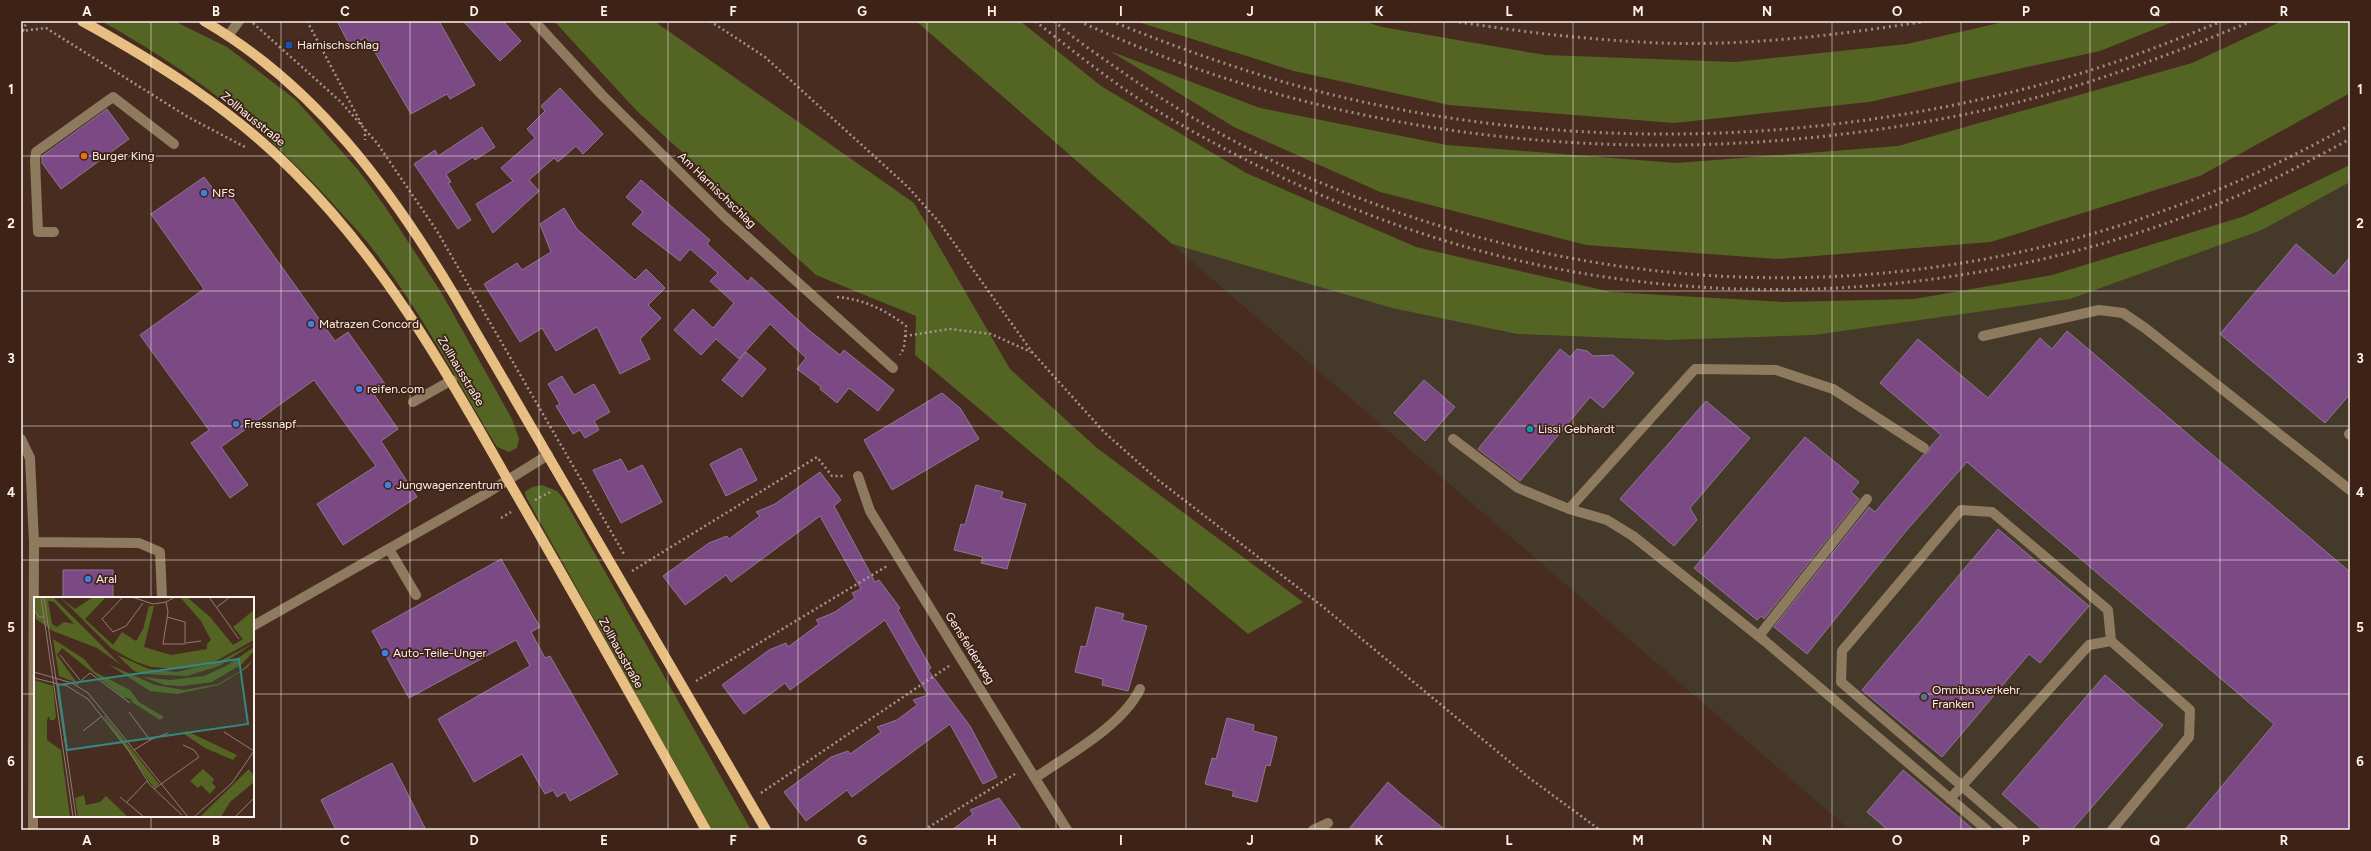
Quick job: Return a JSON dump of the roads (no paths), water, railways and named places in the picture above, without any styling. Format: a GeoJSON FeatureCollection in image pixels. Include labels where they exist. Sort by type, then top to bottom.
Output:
{"type":"FeatureCollection","features":[{"type":"Feature","properties":{"kind":"main road","name":"Zollhausstraße"},"geometry":{"type":"LineString","coordinates":[[82,21],[129,47],[240,122],[293,170],[336,216],[376,265],[452,380],[706,830]]}},
{"type":"Feature","properties":{"kind":"main road"},"geometry":{"type":"LineString","coordinates":[[204,21],[255,54],[288,81],[328,119],[366,163],[419,236],[766,830]]}},
{"type":"Feature","properties":{"kind":"street"},"geometry":{"type":"LineString","coordinates":[[228,36],[239,21]]}},
{"type":"Feature","properties":{"kind":"street","name":"Am Harnischschlag"},"geometry":{"type":"LineString","coordinates":[[534,21],[602,95],[725,217],[892,368]]}},
{"type":"Feature","properties":{"kind":"street"},"geometry":{"type":"LineString","coordinates":[[54,232],[38,232],[36,152],[113,97],[174,144]]}},
{"type":"Feature","properties":{"kind":"street"},"geometry":{"type":"LineString","coordinates":[[1983,336],[2099,310],[2123,314],[2145,328],[2350,490]]}},
{"type":"Feature","properties":{"kind":"street"},"geometry":{"type":"LineString","coordinates":[[1569,509],[1695,369],[1776,370],[1833,389],[1924,448]]}},
{"type":"Feature","properties":{"kind":"street"},"geometry":{"type":"LineString","coordinates":[[413,402],[452,380]]}},
{"type":"Feature","properties":{"kind":"street"},"geometry":{"type":"LineString","coordinates":[[21,439],[30,458],[34,542],[34,597]]}},
{"type":"Feature","properties":{"kind":"street"},"geometry":{"type":"LineString","coordinates":[[1453,439],[1518,488],[1569,509],[1607,520],[1633,536],[1759,636],[1987,830]]}},
{"type":"Feature","properties":{"kind":"street"},"geometry":{"type":"LineString","coordinates":[[254,625],[509,480],[548,455]]}},
{"type":"Feature","properties":{"kind":"street","name":"Gensfelderweg"},"geometry":{"type":"LineString","coordinates":[[858,476],[870,511],[1067,830]]}},
{"type":"Feature","properties":{"kind":"street"},"geometry":{"type":"LineString","coordinates":[[1759,636],[1867,499]]}},
{"type":"Feature","properties":{"kind":"street"},"geometry":{"type":"LineString","coordinates":[[2013,830],[1841,682],[1842,651],[1961,510],[1992,512],[2108,610],[2111,641],[2190,710],[2189,737],[2112,830]]}},
{"type":"Feature","properties":{"kind":"street"},"geometry":{"type":"LineString","coordinates":[[34,542],[139,542],[160,552],[162,597]]}},
{"type":"Feature","properties":{"kind":"street"},"geometry":{"type":"LineString","coordinates":[[389,549],[416,595]]}},
{"type":"Feature","properties":{"kind":"street"},"geometry":{"type":"LineString","coordinates":[[1950,799],[2089,645],[2111,641]]}},
{"type":"Feature","properties":{"kind":"street"},"geometry":{"type":"LineString","coordinates":[[1035,778],[1093,738],[1132,704],[1140,689]]}},
{"type":"Feature","properties":{"kind":"street"},"geometry":{"type":"LineString","coordinates":[[33,830],[34,780]]}},
{"type":"Feature","properties":{"kind":"street"},"geometry":{"type":"LineString","coordinates":[[1313,830],[1328,823]]}},
{"type":"Feature","properties":{"kind":"railway"},"geometry":{"type":"LineString","coordinates":[[1035,21],[1115,83],[1149,106],[1234,154],[1304,188],[1376,217],[1449,242],[1546,266],[1644,282],[1744,289],[1843,288],[1942,278],[2040,260],[2137,233],[2230,199],[2276,178],[2350,139]]}},
{"type":"Feature","properties":{"kind":"railway"},"geometry":{"type":"LineString","coordinates":[[1054,21],[1078,41],[1121,71],[1206,126],[1296,172],[1359,198],[1484,239],[1610,265],[1737,277],[1863,275],[1988,258],[2111,228],[2232,184],[2350,125]]}},
{"type":"Feature","properties":{"kind":"railway"},"geometry":{"type":"LineString","coordinates":[[1079,21],[1185,65],[1294,98],[1406,123],[1520,138],[1635,145],[1750,142],[1864,131],[1976,112],[2047,95],[2116,73],[2151,61],[2252,21]]}},
{"type":"Feature","properties":{"kind":"railway"},"geometry":{"type":"LineString","coordinates":[[1111,21],[1187,50],[1291,84],[1412,112],[1508,126],[1606,133],[1704,134],[1801,128],[1898,115],[1994,96],[2105,66],[2222,21]]}},
{"type":"Feature","properties":{"kind":"railway"},"geometry":{"type":"LineString","coordinates":[[1453,21],[1504,29],[1582,38],[1660,43],[1727,43],[1760,41],[1861,31],[1927,21]]}},
{"type":"Feature","properties":{"kind":"place","name":"Harnischschlag"},"geometry":{"type":"Point","coordinates":[289,45]}},
{"type":"Feature","properties":{"kind":"place","name":"Burger King"},"geometry":{"type":"Point","coordinates":[84,156]}},
{"type":"Feature","properties":{"kind":"place","name":"NFS"},"geometry":{"type":"Point","coordinates":[204,193]}},
{"type":"Feature","properties":{"kind":"place","name":"Matrazen Concord"},"geometry":{"type":"Point","coordinates":[311,324]}},
{"type":"Feature","properties":{"kind":"place","name":"reifen.com"},"geometry":{"type":"Point","coordinates":[359,389]}},
{"type":"Feature","properties":{"kind":"place","name":"Fressnapf"},"geometry":{"type":"Point","coordinates":[236,424]}},
{"type":"Feature","properties":{"kind":"place","name":"Lissi Gebhardt"},"geometry":{"type":"Point","coordinates":[1530,429]}},
{"type":"Feature","properties":{"kind":"place","name":"Jungwagenzentrum"},"geometry":{"type":"Point","coordinates":[388,485]}},
{"type":"Feature","properties":{"kind":"place","name":"Aral"},"geometry":{"type":"Point","coordinates":[88,579]}},
{"type":"Feature","properties":{"kind":"place","name":"Auto-Teile-Unger"},"geometry":{"type":"Point","coordinates":[385,653]}},
{"type":"Feature","properties":{"kind":"place","name":"Omnibusverkehr Franken"},"geometry":{"type":"Point","coordinates":[1924,697]}}]}
